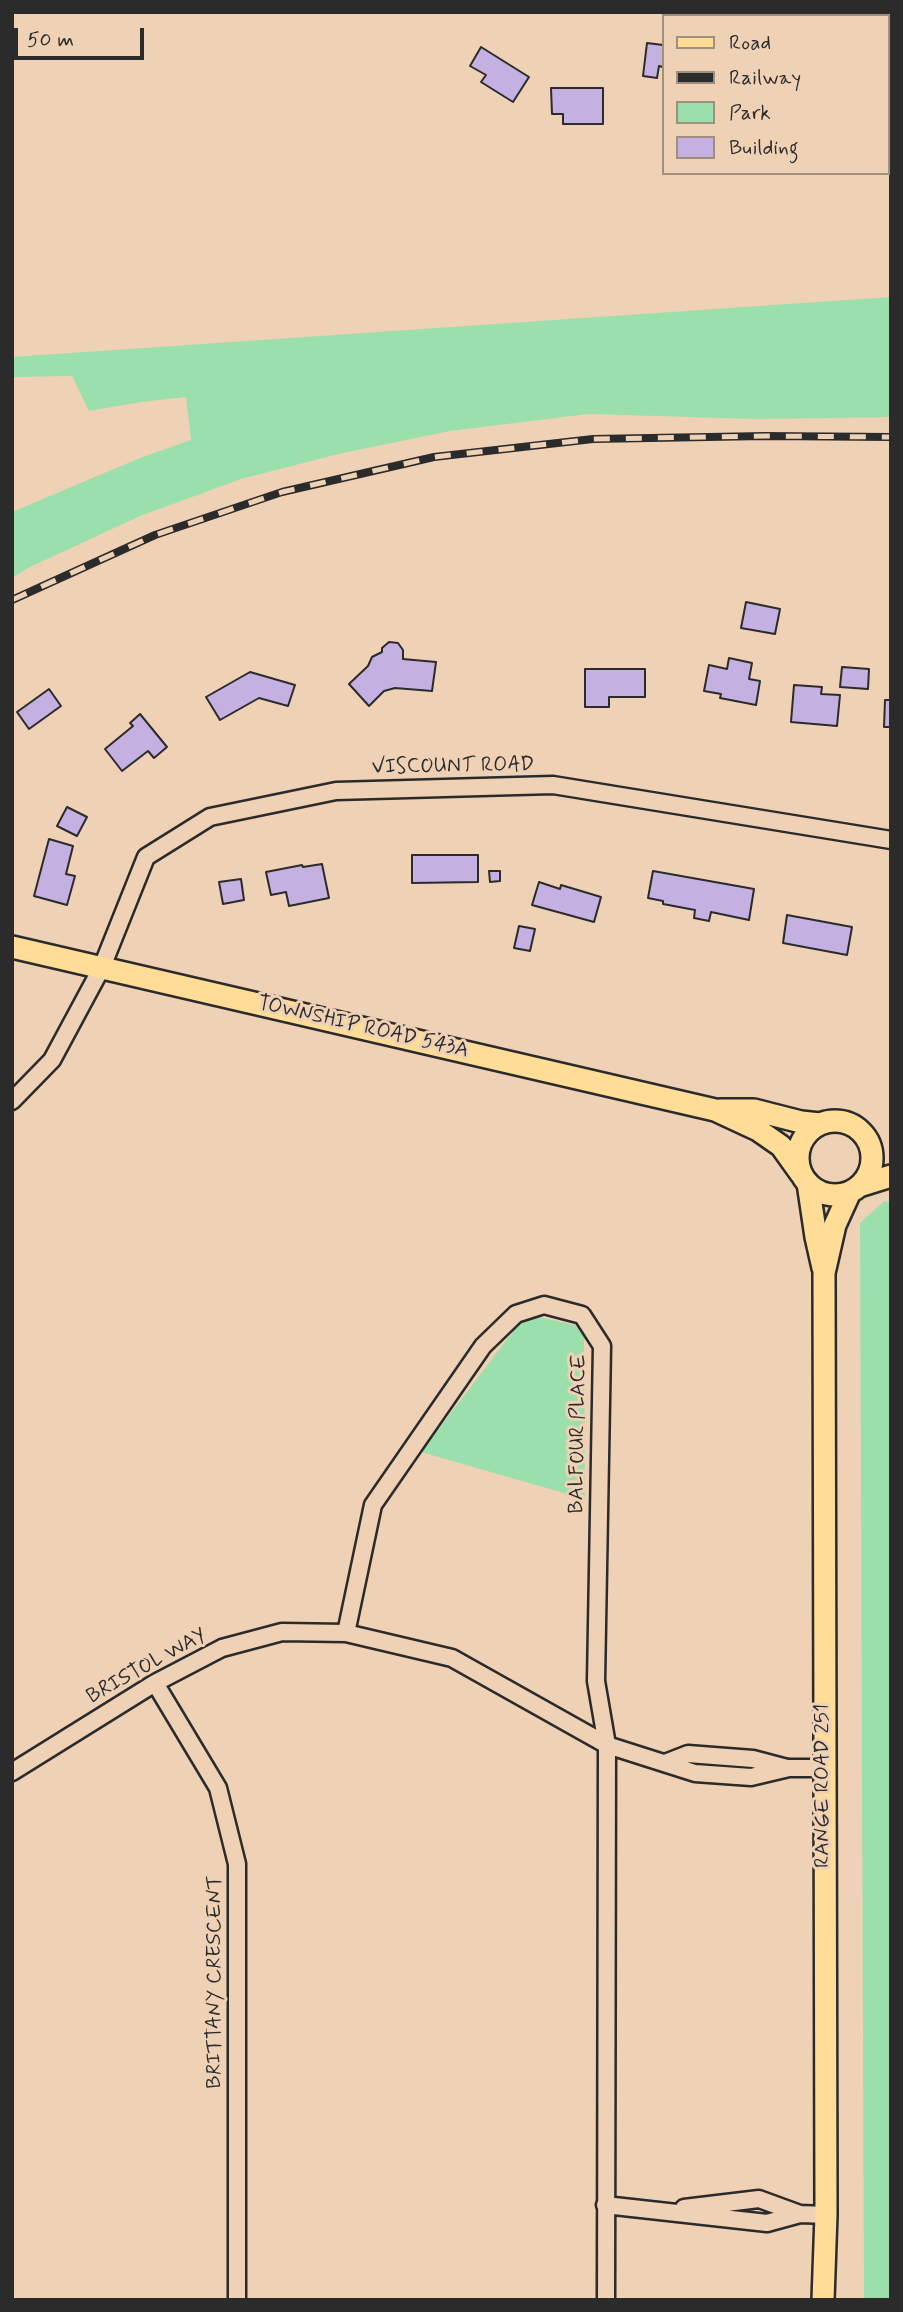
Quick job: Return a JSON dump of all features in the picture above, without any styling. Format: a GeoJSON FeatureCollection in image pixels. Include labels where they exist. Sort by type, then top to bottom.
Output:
{"type":"FeatureCollection","features":[{"type":"Feature","properties":{"kind":"main road","name":"TOWNSHIP ROAD 543A"},"geometry":{"type":"LineString","coordinates":[[12,947],[715,1110],[758,1130],[781,1146],[805,1179]]}},
{"type":"Feature","properties":{"kind":"main road","name":"TOWNSHIP ROAD 543A"},"geometry":{"type":"LineString","coordinates":[[715,1110],[754,1110],[820,1124]]}},
{"type":"Feature","properties":{"kind":"main road"},"geometry":{"type":"LineString","coordinates":[[855,1189],[867,1176],[872,1164],[867,1140],[860,1131],[841,1121],[820,1124],[810,1131],[799,1151],[798,1163],[805,1179],[817,1190],[839,1195],[891,1176]]}},
{"type":"Feature","properties":{"kind":"main road"},"geometry":{"type":"LineString","coordinates":[[867,1140],[891,1155]]}},
{"type":"Feature","properties":{"kind":"main road","name":"RANGE ROAD 251"},"geometry":{"type":"LineString","coordinates":[[805,1179],[824,1273],[826,2215],[823,2300]]}},
{"type":"Feature","properties":{"kind":"main road","name":"RANGE ROAD 251"},"geometry":{"type":"LineString","coordinates":[[824,1273],[835,1225],[855,1189]]}},
{"type":"Feature","properties":{"kind":"street","name":"VISCOUNT ROAD"},"geometry":{"type":"LineString","coordinates":[[12,1101],[51,1060],[102,967],[146,857],[210,817],[336,791],[553,785],[891,840]]}},
{"type":"Feature","properties":{"kind":"street","name":"BALFOUR PLACE"},"geometry":{"type":"LineString","coordinates":[[346,1633],[373,1505],[483,1346],[516,1314],[544,1305],[582,1315],[602,1346],[596,1681],[607,1745]]}},
{"type":"Feature","properties":{"kind":"street","name":"BRISTOL WAY"},"geometry":{"type":"LineString","coordinates":[[12,1772],[155,1683],[222,1648],[282,1632],[346,1633],[452,1658],[607,1745],[665,1763],[688,1754],[753,1759],[789,1768],[824,1768]]}},
{"type":"Feature","properties":{"kind":"street","name":"BRITTANY CRESCENT"},"geometry":{"type":"LineString","coordinates":[[155,1683],[218,1788],[237,1864],[237,2300]]}},
{"type":"Feature","properties":{"kind":"street"},"geometry":{"type":"LineString","coordinates":[[606,2300],[607,1745]]}},
{"type":"Feature","properties":{"kind":"street"},"geometry":{"type":"LineString","coordinates":[[657,2211],[759,2199],[800,2214]]}},
{"type":"Feature","properties":{"kind":"street"},"geometry":{"type":"LineString","coordinates":[[605,2205],[767,2223],[800,2214],[826,2215]]}},
{"type":"Feature","properties":{"kind":"green space"},"geometry":{"type":"Polygon","coordinates":[[[891,297],[891,417],[758,419],[588,414],[450,431],[338,454],[241,479],[140,516],[12,578],[12,512],[140,458],[191,440],[186,397],[89,411],[72,376],[12,377],[12,357],[891,297]]]}},
{"type":"Feature","properties":{"kind":"green space"},"geometry":{"type":"Polygon","coordinates":[[[884,1201],[891,1202],[891,2300],[864,2300],[860,1223],[884,1201]]]}},
{"type":"Feature","properties":{"kind":"green space"},"geometry":{"type":"Polygon","coordinates":[[[534,1316],[575,1325],[584,1337],[585,1499],[421,1452],[521,1321],[534,1316]]]}},
{"type":"Feature","properties":{"kind":"building"},"geometry":{"type":"Polygon","coordinates":[[[647,43],[662,45],[662,67],[659,66],[657,78],[643,76],[647,43]]]}},
{"type":"Feature","properties":{"kind":"building"},"geometry":{"type":"Polygon","coordinates":[[[481,47],[529,77],[513,102],[481,82],[486,75],[470,66],[481,47]]]}},
{"type":"Feature","properties":{"kind":"building"},"geometry":{"type":"Polygon","coordinates":[[[551,88],[603,88],[603,124],[563,124],[563,114],[552,114],[551,88]]]}},
{"type":"Feature","properties":{"kind":"building"},"geometry":{"type":"Polygon","coordinates":[[[889,93],[891,96],[889,114],[889,93]]]}},
{"type":"Feature","properties":{"kind":"building"},"geometry":{"type":"Polygon","coordinates":[[[746,602],[780,609],[775,634],[741,628],[746,602]]]}},
{"type":"Feature","properties":{"kind":"building"},"geometry":{"type":"Polygon","coordinates":[[[389,642],[398,643],[403,650],[403,659],[436,662],[432,691],[395,688],[384,691],[369,706],[349,684],[389,642]]]}},
{"type":"Feature","properties":{"kind":"building"},"geometry":{"type":"Polygon","coordinates":[[[729,658],[752,663],[749,679],[760,681],[756,705],[720,698],[721,694],[704,691],[709,665],[727,669],[729,658]]]}},
{"type":"Feature","properties":{"kind":"building"},"geometry":{"type":"Polygon","coordinates":[[[842,667],[869,669],[868,689],[840,687],[842,667]]]}},
{"type":"Feature","properties":{"kind":"building"},"geometry":{"type":"Polygon","coordinates":[[[585,669],[645,669],[645,697],[609,697],[609,707],[585,707],[585,669]]]}},
{"type":"Feature","properties":{"kind":"building"},"geometry":{"type":"Polygon","coordinates":[[[250,672],[295,685],[288,706],[259,698],[220,720],[206,697],[250,672]]]}},
{"type":"Feature","properties":{"kind":"building"},"geometry":{"type":"Polygon","coordinates":[[[794,685],[822,687],[821,694],[840,695],[837,726],[791,722],[794,685]]]}},
{"type":"Feature","properties":{"kind":"building"},"geometry":{"type":"Polygon","coordinates":[[[49,689],[61,706],[29,729],[17,712],[49,689]]]}},
{"type":"Feature","properties":{"kind":"building"},"geometry":{"type":"Polygon","coordinates":[[[885,700],[891,700],[891,727],[884,727],[885,700]]]}},
{"type":"Feature","properties":{"kind":"building"},"geometry":{"type":"Polygon","coordinates":[[[140,714],[167,747],[154,758],[148,751],[122,771],[105,749],[133,726],[130,723],[140,714]]]}},
{"type":"Feature","properties":{"kind":"building"},"geometry":{"type":"Polygon","coordinates":[[[67,807],[87,817],[77,836],[57,826],[67,807]]]}},
{"type":"Feature","properties":{"kind":"building"},"geometry":{"type":"Polygon","coordinates":[[[49,839],[73,846],[66,874],[75,876],[67,905],[34,896],[49,839]]]}},
{"type":"Feature","properties":{"kind":"building"},"geometry":{"type":"Polygon","coordinates":[[[412,855],[478,855],[478,882],[412,883],[412,855]]]}},
{"type":"Feature","properties":{"kind":"building"},"geometry":{"type":"Polygon","coordinates":[[[322,864],[329,898],[289,906],[286,892],[271,895],[266,872],[322,864]]]}},
{"type":"Feature","properties":{"kind":"building"},"geometry":{"type":"Polygon","coordinates":[[[489,871],[500,871],[500,881],[490,882],[489,871]]]}},
{"type":"Feature","properties":{"kind":"building"},"geometry":{"type":"Polygon","coordinates":[[[653,871],[754,889],[749,920],[711,912],[709,921],[694,918],[695,910],[663,904],[663,901],[648,898],[653,871]]]}},
{"type":"Feature","properties":{"kind":"building"},"geometry":{"type":"Polygon","coordinates":[[[241,879],[244,900],[223,904],[219,882],[241,879]]]}},
{"type":"Feature","properties":{"kind":"building"},"geometry":{"type":"Polygon","coordinates":[[[539,882],[560,889],[561,885],[601,897],[594,922],[532,905],[539,882]]]}},
{"type":"Feature","properties":{"kind":"building"},"geometry":{"type":"Polygon","coordinates":[[[787,915],[852,927],[847,955],[783,943],[787,915]]]}},
{"type":"Feature","properties":{"kind":"building"},"geometry":{"type":"Polygon","coordinates":[[[519,926],[535,929],[530,951],[514,948],[519,926]]]}},
{"type":"Feature","properties":{"kind":"railway"},"geometry":{"type":"LineString","coordinates":[[12,600],[155,535],[282,492],[434,457],[593,439],[891,437]]}}]}
